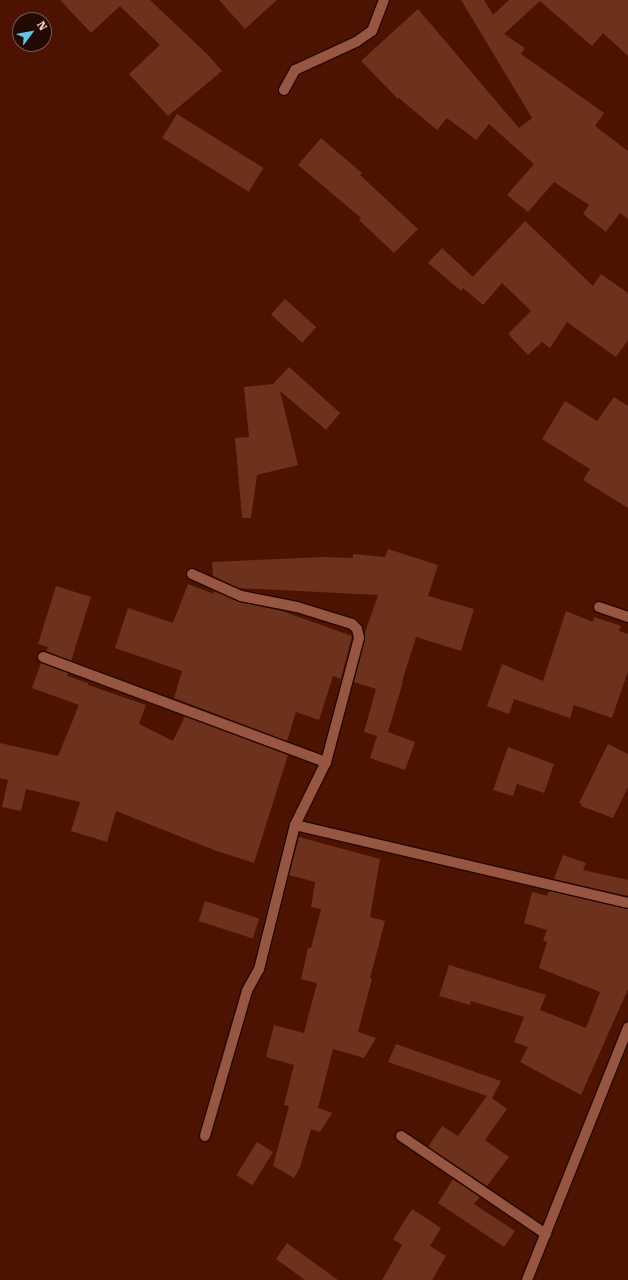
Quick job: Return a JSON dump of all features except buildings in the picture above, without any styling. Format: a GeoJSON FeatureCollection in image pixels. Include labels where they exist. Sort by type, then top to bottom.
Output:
{"type":"FeatureCollection","features":[{"type":"Feature","properties":{"kind":"street"},"geometry":{"type":"LineString","coordinates":[[284,90],[295,70],[356,42],[372,31],[384,0]]}},
{"type":"Feature","properties":{"kind":"street"},"geometry":{"type":"LineString","coordinates":[[192,574],[241,596],[298,607],[352,624],[357,629],[359,638],[326,762],[295,825],[258,969],[247,991],[205,1136]]}},
{"type":"Feature","properties":{"kind":"street"},"geometry":{"type":"LineString","coordinates":[[599,607],[628,617]]}},
{"type":"Feature","properties":{"kind":"street"},"geometry":{"type":"LineString","coordinates":[[43,657],[326,762]]}},
{"type":"Feature","properties":{"kind":"street"},"geometry":{"type":"LineString","coordinates":[[295,825],[628,903]]}},
{"type":"Feature","properties":{"kind":"street"},"geometry":{"type":"LineString","coordinates":[[527,1280],[628,1027]]}},
{"type":"Feature","properties":{"kind":"street"},"geometry":{"type":"LineString","coordinates":[[401,1136],[546,1234]]}}]}
